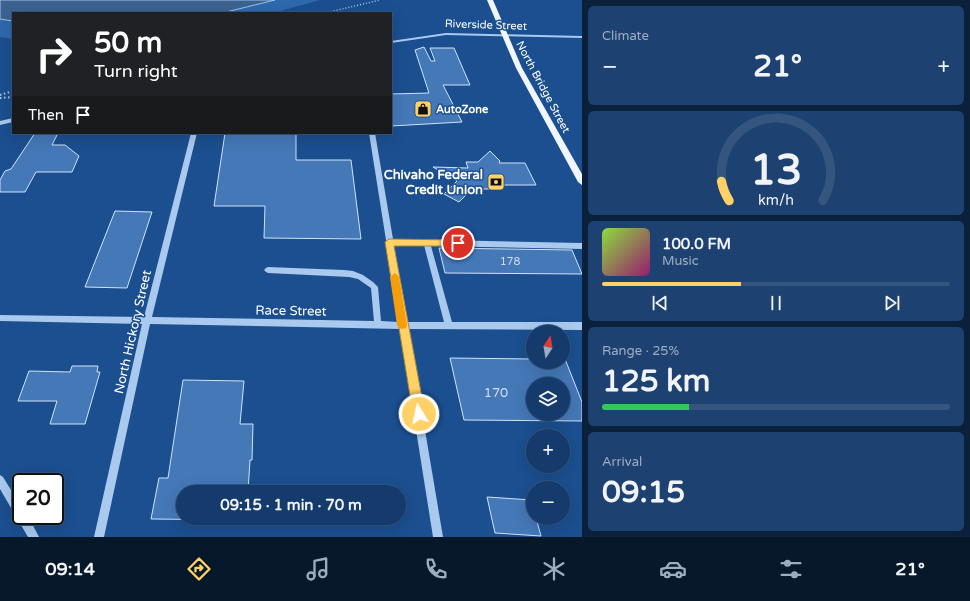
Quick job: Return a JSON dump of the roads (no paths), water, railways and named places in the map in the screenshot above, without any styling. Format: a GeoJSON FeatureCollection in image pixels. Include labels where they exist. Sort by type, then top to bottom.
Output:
{"type":"FeatureCollection","features":[{"type":"Feature","properties":{"kind":"main road","name":"North Bridge Street"},"geometry":{"type":"LineString","coordinates":[[490,0],[519,68],[582,182]]}},
{"type":"Feature","properties":{"kind":"street","name":"Riverside Street"},"geometry":{"type":"LineString","coordinates":[[392,42],[446,34],[582,38]]}},
{"type":"Feature","properties":{"kind":"street"},"geometry":{"type":"LineString","coordinates":[[0,123],[12,120]]}},
{"type":"Feature","properties":{"kind":"street","name":"North Hickory Street"},"geometry":{"type":"LineString","coordinates":[[99,537],[147,321],[194,134]]}},
{"type":"Feature","properties":{"kind":"street"},"geometry":{"type":"LineString","coordinates":[[372,134],[402,325],[416,399],[438,537]]}},
{"type":"Feature","properties":{"kind":"street"},"geometry":{"type":"LineString","coordinates":[[389,242],[582,246]]}},
{"type":"Feature","properties":{"kind":"street"},"geometry":{"type":"LineString","coordinates":[[427,242],[449,325]]}},
{"type":"Feature","properties":{"kind":"street"},"geometry":{"type":"LineString","coordinates":[[268,270],[344,273],[355,274],[365,278],[374,287],[378,325]]}},
{"type":"Feature","properties":{"kind":"street","name":"Race Street"},"geometry":{"type":"LineString","coordinates":[[0,318],[378,325],[582,326]]}},
{"type":"Feature","properties":{"kind":"street"},"geometry":{"type":"LineString","coordinates":[[0,480],[12,500]]}},
{"type":"Feature","properties":{"kind":"street"},"geometry":{"type":"LineString","coordinates":[[27,525],[34,537]]}},
{"type":"Feature","properties":{"kind":"place","name":"AutoZone"},"geometry":{"type":"Point","coordinates":[423,109]}},
{"type":"Feature","properties":{"kind":"place","name":"Chivaho Federal Credit Union"},"geometry":{"type":"Point","coordinates":[496,182]}}]}
